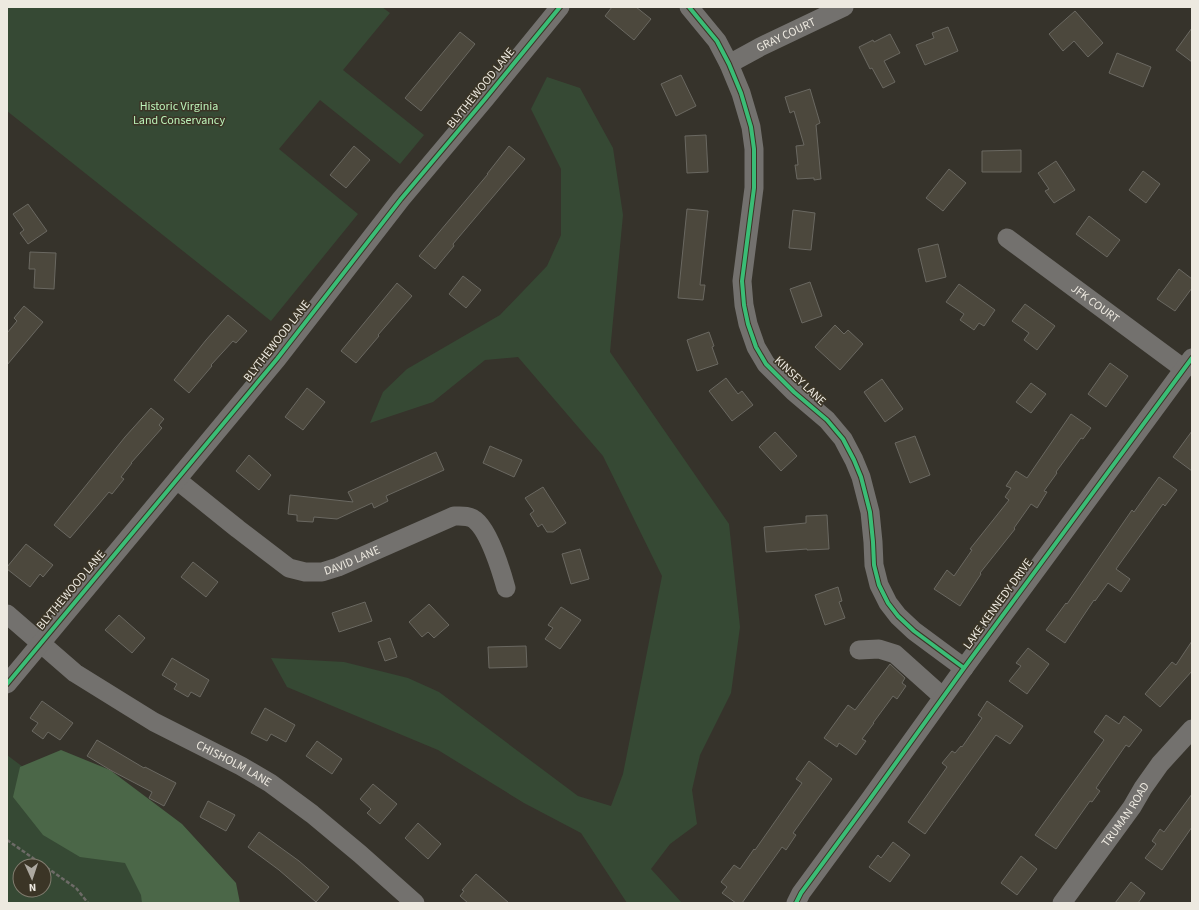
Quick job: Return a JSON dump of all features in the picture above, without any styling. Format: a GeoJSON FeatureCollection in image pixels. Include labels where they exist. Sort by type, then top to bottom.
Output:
{"type":"FeatureCollection","features":[{"type":"Feature","properties":{"kind":"street","name":"BLYTHEWOOD LANE"},"geometry":{"type":"LineString","coordinates":[[7,684],[277,359],[401,199],[560,7]]}},
{"type":"Feature","properties":{"kind":"street","name":"KINSEY LANE"},"geometry":{"type":"LineString","coordinates":[[689,7],[717,41],[729,64],[741,92],[751,127],[754,149],[754,188],[742,281],[744,305],[748,324],[756,347],[766,364],[794,392],[827,420],[843,439],[854,460],[861,478],[870,512],[874,564],[879,585],[888,603],[898,616],[914,631],[964,668]]}},
{"type":"Feature","properties":{"kind":"street","name":"GRAY COURT"},"geometry":{"type":"LineString","coordinates":[[729,64],[760,47],[844,7]]}},
{"type":"Feature","properties":{"kind":"street","name":"JFK COURT"},"geometry":{"type":"LineString","coordinates":[[1007,238],[1188,364]]}},
{"type":"Feature","properties":{"kind":"street","name":"LAKE KENNEDY DRIVE"},"geometry":{"type":"LineString","coordinates":[[796,903],[801,892],[1188,364]]}},
{"type":"Feature","properties":{"kind":"street","name":"DAVID LANE"},"geometry":{"type":"LineString","coordinates":[[177,480],[289,568],[305,572],[322,572],[338,567],[454,516],[464,516],[474,519],[481,526],[497,559],[506,588]]}},
{"type":"Feature","properties":{"kind":"street","name":"CHISHOLM LANE"},"geometry":{"type":"LineString","coordinates":[[7,614],[75,673],[154,722],[241,766],[270,783],[312,814],[415,903]]}},
{"type":"Feature","properties":{"kind":"street"},"geometry":{"type":"LineString","coordinates":[[860,650],[879,649],[895,654],[943,697]]}},
{"type":"Feature","properties":{"kind":"street","name":"TRUMAN ROAD"},"geometry":{"type":"LineString","coordinates":[[1062,903],[1132,807],[1160,764],[1192,729]]}},
{"type":"Feature","properties":{"kind":"path"},"geometry":{"type":"LineString","coordinates":[[7,840],[76,888],[88,903]]}},
{"type":"Feature","properties":{"kind":"green space","name":"Historic Virginia Land Conservancy"},"geometry":{"type":"Polygon","coordinates":[[[7,7],[382,7],[390,13],[343,70],[424,135],[400,164],[320,100],[279,149],[358,214],[271,321],[7,111],[7,7]]]}},
{"type":"Feature","properties":{"kind":"green space"},"geometry":{"type":"Polygon","coordinates":[[[547,77],[580,88],[613,148],[623,215],[610,352],[729,524],[740,627],[731,693],[700,755],[692,790],[697,824],[670,844],[651,869],[682,903],[627,903],[581,833],[524,803],[438,750],[287,687],[271,658],[344,662],[408,678],[439,692],[578,796],[611,806],[623,774],[662,576],[603,456],[518,357],[485,360],[433,402],[370,423],[383,392],[407,369],[500,315],[547,266],[561,235],[561,169],[531,109],[547,77]]]}},
{"type":"Feature","properties":{"kind":"green space"},"geometry":{"type":"Polygon","coordinates":[[[61,750],[110,770],[182,824],[236,883],[240,903],[142,903],[141,895],[125,863],[80,857],[43,835],[13,797],[20,767],[61,750]]]}},
{"type":"Feature","properties":{"kind":"green space"},"geometry":{"type":"Polygon","coordinates":[[[7,755],[148,861],[212,903],[7,903],[7,755]]]}},
{"type":"Feature","properties":{"kind":"building"},"geometry":{"type":"Polygon","coordinates":[[[612,7],[636,7],[651,19],[634,40],[605,16],[612,7]]]}},
{"type":"Feature","properties":{"kind":"building"},"geometry":{"type":"Polygon","coordinates":[[[1075,11],[1103,43],[1088,57],[1074,41],[1063,51],[1049,34],[1075,11]]]}},
{"type":"Feature","properties":{"kind":"building"},"geometry":{"type":"Polygon","coordinates":[[[948,27],[958,51],[925,65],[916,45],[934,38],[932,33],[948,27]]]}},
{"type":"Feature","properties":{"kind":"building"},"geometry":{"type":"Polygon","coordinates":[[[1192,28],[1192,62],[1176,50],[1192,28]]]}},
{"type":"Feature","properties":{"kind":"building"},"geometry":{"type":"Polygon","coordinates":[[[460,32],[475,44],[421,111],[405,98],[460,32]]]}},
{"type":"Feature","properties":{"kind":"building"},"geometry":{"type":"Polygon","coordinates":[[[890,34],[900,53],[884,61],[895,82],[883,88],[872,68],[870,69],[859,47],[890,34]]]}},
{"type":"Feature","properties":{"kind":"building"},"geometry":{"type":"Polygon","coordinates":[[[1117,53],[1151,67],[1143,87],[1109,73],[1117,53]]]}},
{"type":"Feature","properties":{"kind":"building"},"geometry":{"type":"Polygon","coordinates":[[[681,75],[696,106],[676,116],[661,84],[681,75]]]}},
{"type":"Feature","properties":{"kind":"building"},"geometry":{"type":"Polygon","coordinates":[[[810,89],[820,123],[816,125],[821,179],[814,180],[814,178],[797,179],[795,165],[798,165],[796,146],[804,145],[794,111],[790,113],[785,97],[810,89]]]}},
{"type":"Feature","properties":{"kind":"building"},"geometry":{"type":"Polygon","coordinates":[[[706,135],[708,172],[687,173],[685,136],[706,135]]]}},
{"type":"Feature","properties":{"kind":"building"},"geometry":{"type":"Polygon","coordinates":[[[354,146],[370,160],[346,188],[330,175],[354,146]]]}},
{"type":"Feature","properties":{"kind":"building"},"geometry":{"type":"Polygon","coordinates":[[[509,146],[525,159],[453,244],[454,246],[435,269],[419,256],[488,174],[509,146]]]}},
{"type":"Feature","properties":{"kind":"building"},"geometry":{"type":"Polygon","coordinates":[[[1021,150],[1021,172],[982,172],[982,151],[1021,150]]]}},
{"type":"Feature","properties":{"kind":"building"},"geometry":{"type":"Polygon","coordinates":[[[1056,161],[1075,190],[1054,203],[1045,191],[1049,189],[1038,173],[1056,161]]]}},
{"type":"Feature","properties":{"kind":"building"},"geometry":{"type":"Polygon","coordinates":[[[949,169],[966,183],[943,211],[926,198],[949,169]]]}},
{"type":"Feature","properties":{"kind":"building"},"geometry":{"type":"Polygon","coordinates":[[[1143,171],[1160,184],[1146,203],[1129,190],[1143,171]]]}},
{"type":"Feature","properties":{"kind":"building"},"geometry":{"type":"Polygon","coordinates":[[[28,204],[47,231],[28,244],[20,233],[24,230],[13,214],[28,204]]]}},
{"type":"Feature","properties":{"kind":"building"},"geometry":{"type":"Polygon","coordinates":[[[687,209],[708,211],[700,285],[705,285],[703,300],[678,298],[687,209]]]}},
{"type":"Feature","properties":{"kind":"building"},"geometry":{"type":"Polygon","coordinates":[[[793,210],[815,213],[811,250],[789,248],[793,210]]]}},
{"type":"Feature","properties":{"kind":"building"},"geometry":{"type":"Polygon","coordinates":[[[1089,216],[1120,240],[1107,257],[1076,234],[1089,216]]]}},
{"type":"Feature","properties":{"kind":"building"},"geometry":{"type":"Polygon","coordinates":[[[938,244],[946,277],[926,282],[918,249],[938,244]]]}},
{"type":"Feature","properties":{"kind":"building"},"geometry":{"type":"Polygon","coordinates":[[[30,252],[56,253],[54,289],[34,288],[35,269],[29,269],[30,252]]]}},
{"type":"Feature","properties":{"kind":"building"},"geometry":{"type":"Polygon","coordinates":[[[1179,269],[1192,279],[1192,288],[1175,311],[1157,299],[1179,269]]]}},
{"type":"Feature","properties":{"kind":"building"},"geometry":{"type":"Polygon","coordinates":[[[463,276],[481,290],[466,308],[449,294],[463,276]]]}},
{"type":"Feature","properties":{"kind":"building"},"geometry":{"type":"Polygon","coordinates":[[[810,282],[822,316],[802,323],[790,289],[810,282]]]}},
{"type":"Feature","properties":{"kind":"building"},"geometry":{"type":"Polygon","coordinates":[[[397,283],[412,296],[356,363],[341,351],[397,283]]]}},
{"type":"Feature","properties":{"kind":"building"},"geometry":{"type":"Polygon","coordinates":[[[959,284],[995,310],[984,326],[979,323],[974,330],[960,320],[964,314],[946,302],[959,284]]]}},
{"type":"Feature","properties":{"kind":"building"},"geometry":{"type":"Polygon","coordinates":[[[1025,304],[1055,326],[1037,350],[1024,340],[1029,333],[1012,321],[1025,304]]]}},
{"type":"Feature","properties":{"kind":"building"},"geometry":{"type":"Polygon","coordinates":[[[24,306],[43,322],[7,365],[7,333],[17,321],[14,318],[24,306]]]}},
{"type":"Feature","properties":{"kind":"building"},"geometry":{"type":"Polygon","coordinates":[[[228,315],[247,331],[236,343],[233,341],[211,365],[212,366],[189,393],[174,380],[228,315]]]}},
{"type":"Feature","properties":{"kind":"building"},"geometry":{"type":"Polygon","coordinates":[[[835,325],[844,334],[848,330],[863,344],[840,370],[815,347],[835,325]]]}},
{"type":"Feature","properties":{"kind":"building"},"geometry":{"type":"Polygon","coordinates":[[[709,332],[718,364],[697,371],[687,340],[709,332]]]}},
{"type":"Feature","properties":{"kind":"building"},"geometry":{"type":"Polygon","coordinates":[[[1110,363],[1128,376],[1106,407],[1088,394],[1110,363]]]}},
{"type":"Feature","properties":{"kind":"building"},"geometry":{"type":"Polygon","coordinates":[[[726,378],[738,394],[742,391],[753,405],[732,421],[709,391],[726,378]]]}},
{"type":"Feature","properties":{"kind":"building"},"geometry":{"type":"Polygon","coordinates":[[[882,379],[903,409],[885,422],[864,392],[882,379]]]}},
{"type":"Feature","properties":{"kind":"building"},"geometry":{"type":"Polygon","coordinates":[[[1031,383],[1046,394],[1031,413],[1016,402],[1031,383]]]}},
{"type":"Feature","properties":{"kind":"building"},"geometry":{"type":"Polygon","coordinates":[[[307,388],[325,402],[303,430],[285,417],[307,388]]]}},
{"type":"Feature","properties":{"kind":"building"},"geometry":{"type":"Polygon","coordinates":[[[151,408],[164,419],[159,425],[162,428],[131,463],[121,477],[124,479],[112,494],[109,492],[70,538],[54,525],[125,437],[151,408]]]}},
{"type":"Feature","properties":{"kind":"building"},"geometry":{"type":"Polygon","coordinates":[[[1071,414],[1091,428],[1083,439],[1081,438],[1056,472],[1057,473],[1044,491],[1047,492],[1037,508],[1031,504],[1014,528],[1015,529],[980,573],[981,574],[960,606],[934,589],[947,570],[954,576],[972,550],[970,549],[1009,500],[1005,497],[1011,488],[1006,486],[1016,471],[1027,478],[1071,414]]]}},
{"type":"Feature","properties":{"kind":"building"},"geometry":{"type":"Polygon","coordinates":[[[1192,431],[1192,471],[1173,457],[1192,431]]]}},
{"type":"Feature","properties":{"kind":"building"},"geometry":{"type":"Polygon","coordinates":[[[775,432],[797,456],[781,471],[759,447],[775,432]]]}},
{"type":"Feature","properties":{"kind":"building"},"geometry":{"type":"Polygon","coordinates":[[[915,436],[930,475],[910,483],[895,443],[915,436]]]}},
{"type":"Feature","properties":{"kind":"building"},"geometry":{"type":"Polygon","coordinates":[[[490,446],[522,460],[514,477],[483,463],[490,446]]]}},
{"type":"Feature","properties":{"kind":"building"},"geometry":{"type":"Polygon","coordinates":[[[436,452],[444,470],[386,496],[388,501],[374,508],[372,503],[337,519],[314,517],[313,522],[297,521],[297,515],[288,514],[290,495],[353,502],[348,492],[436,452]]]}},
{"type":"Feature","properties":{"kind":"building"},"geometry":{"type":"Polygon","coordinates":[[[249,455],[271,475],[259,490],[236,471],[249,455]]]}},
{"type":"Feature","properties":{"kind":"building"},"geometry":{"type":"Polygon","coordinates":[[[1159,477],[1177,490],[1165,506],[1163,504],[1116,569],[1130,579],[1121,592],[1108,583],[1095,601],[1094,600],[1065,643],[1046,630],[1066,603],[1067,604],[1132,510],[1134,512],[1159,477]]]}},
{"type":"Feature","properties":{"kind":"building"},"geometry":{"type":"Polygon","coordinates":[[[543,487],[566,523],[553,532],[547,532],[542,524],[538,527],[530,514],[534,511],[525,498],[543,487]]]}},
{"type":"Feature","properties":{"kind":"building"},"geometry":{"type":"Polygon","coordinates":[[[827,515],[829,549],[766,552],[764,527],[806,523],[806,516],[827,515]]]}},
{"type":"Feature","properties":{"kind":"building"},"geometry":{"type":"Polygon","coordinates":[[[26,544],[53,565],[43,577],[40,574],[30,587],[7,569],[7,567],[26,544]]]}},
{"type":"Feature","properties":{"kind":"building"},"geometry":{"type":"Polygon","coordinates":[[[580,549],[589,579],[571,584],[562,554],[580,549]]]}},
{"type":"Feature","properties":{"kind":"building"},"geometry":{"type":"Polygon","coordinates":[[[193,562],[218,582],[206,597],[181,577],[193,562]]]}},
{"type":"Feature","properties":{"kind":"building"},"geometry":{"type":"Polygon","coordinates":[[[838,587],[842,601],[839,602],[845,618],[825,625],[815,595],[838,587]]]}},
{"type":"Feature","properties":{"kind":"building"},"geometry":{"type":"Polygon","coordinates":[[[365,602],[372,621],[339,632],[332,613],[365,602]]]}},
{"type":"Feature","properties":{"kind":"building"},"geometry":{"type":"Polygon","coordinates":[[[429,604],[449,625],[434,638],[428,632],[422,637],[409,622],[429,604]]]}},
{"type":"Feature","properties":{"kind":"building"},"geometry":{"type":"Polygon","coordinates":[[[561,607],[581,620],[560,649],[545,639],[553,628],[548,625],[561,607]]]}},
{"type":"Feature","properties":{"kind":"building"},"geometry":{"type":"Polygon","coordinates":[[[119,615],[145,638],[132,653],[105,630],[119,615]]]}},
{"type":"Feature","properties":{"kind":"building"},"geometry":{"type":"Polygon","coordinates":[[[390,638],[397,657],[385,661],[378,642],[390,638]]]}},
{"type":"Feature","properties":{"kind":"building"},"geometry":{"type":"Polygon","coordinates":[[[1192,641],[1192,671],[1160,707],[1145,694],[1172,662],[1176,665],[1192,641]]]}},
{"type":"Feature","properties":{"kind":"building"},"geometry":{"type":"Polygon","coordinates":[[[526,646],[527,667],[489,668],[488,647],[526,646]]]}},
{"type":"Feature","properties":{"kind":"building"},"geometry":{"type":"Polygon","coordinates":[[[1028,648],[1049,664],[1027,694],[1009,681],[1021,666],[1016,663],[1028,648]]]}},
{"type":"Feature","properties":{"kind":"building"},"geometry":{"type":"Polygon","coordinates":[[[172,658],[209,680],[200,697],[191,692],[188,697],[174,689],[177,684],[162,675],[172,658]]]}},
{"type":"Feature","properties":{"kind":"building"},"geometry":{"type":"Polygon","coordinates":[[[890,664],[905,678],[902,683],[906,686],[897,699],[893,696],[873,723],[862,739],[866,741],[856,755],[839,743],[837,747],[824,738],[848,705],[855,710],[890,664]]]}},
{"type":"Feature","properties":{"kind":"building"},"geometry":{"type":"Polygon","coordinates":[[[42,701],[73,723],[60,740],[48,732],[43,739],[32,731],[38,723],[30,718],[42,701]]]}},
{"type":"Feature","properties":{"kind":"building"},"geometry":{"type":"Polygon","coordinates":[[[987,701],[1023,726],[1010,744],[996,735],[925,834],[908,822],[947,767],[942,763],[952,751],[955,753],[961,746],[962,747],[982,718],[978,715],[987,701]]]}},
{"type":"Feature","properties":{"kind":"building"},"geometry":{"type":"Polygon","coordinates":[[[265,708],[295,725],[286,742],[271,734],[267,741],[251,733],[265,708]]]}},
{"type":"Feature","properties":{"kind":"building"},"geometry":{"type":"Polygon","coordinates":[[[1106,715],[1119,724],[1124,716],[1142,730],[1129,747],[1126,745],[1096,788],[1100,791],[1092,802],[1090,801],[1056,849],[1035,835],[1104,740],[1094,732],[1106,715]]]}},
{"type":"Feature","properties":{"kind":"building"},"geometry":{"type":"Polygon","coordinates":[[[97,740],[144,768],[145,767],[176,783],[164,806],[149,798],[152,792],[87,756],[97,740]]]}},
{"type":"Feature","properties":{"kind":"building"},"geometry":{"type":"Polygon","coordinates":[[[317,741],[342,759],[332,774],[306,756],[317,741]]]}},
{"type":"Feature","properties":{"kind":"building"},"geometry":{"type":"Polygon","coordinates":[[[809,761],[832,779],[793,833],[796,835],[786,850],[782,847],[742,903],[736,903],[722,893],[727,887],[721,882],[734,865],[740,869],[754,849],[755,850],[802,783],[796,779],[809,761]]]}},
{"type":"Feature","properties":{"kind":"building"},"geometry":{"type":"Polygon","coordinates":[[[373,784],[397,804],[380,824],[367,813],[371,809],[360,799],[373,784]]]}},
{"type":"Feature","properties":{"kind":"building"},"geometry":{"type":"Polygon","coordinates":[[[1192,794],[1192,827],[1162,870],[1145,858],[1156,844],[1152,841],[1160,829],[1164,832],[1192,794]]]}},
{"type":"Feature","properties":{"kind":"building"},"geometry":{"type":"Polygon","coordinates":[[[208,801],[235,815],[226,831],[200,817],[208,801]]]}},
{"type":"Feature","properties":{"kind":"building"},"geometry":{"type":"Polygon","coordinates":[[[418,823],[441,844],[428,859],[405,838],[418,823]]]}},
{"type":"Feature","properties":{"kind":"building"},"geometry":{"type":"Polygon","coordinates":[[[259,832],[299,861],[329,887],[316,902],[279,870],[248,847],[259,832]]]}},
{"type":"Feature","properties":{"kind":"building"},"geometry":{"type":"Polygon","coordinates":[[[893,842],[910,855],[890,882],[869,867],[878,855],[881,858],[893,842]]]}},
{"type":"Feature","properties":{"kind":"building"},"geometry":{"type":"Polygon","coordinates":[[[1021,856],[1037,869],[1017,895],[1001,883],[1021,856]]]}},
{"type":"Feature","properties":{"kind":"building"},"geometry":{"type":"Polygon","coordinates":[[[476,874],[509,903],[468,903],[460,896],[464,891],[462,890],[476,874]]]}},
{"type":"Feature","properties":{"kind":"building"},"geometry":{"type":"Polygon","coordinates":[[[1131,882],[1145,893],[1138,903],[1115,903],[1131,882]]]}},
{"type":"Feature","properties":{"kind":"cycle path"},"geometry":{"type":"LineString","coordinates":[[7,684],[277,359],[401,199],[560,7]]}},
{"type":"Feature","properties":{"kind":"cycle path"},"geometry":{"type":"LineString","coordinates":[[689,7],[717,41],[729,64],[741,93],[751,127],[754,149],[754,188],[742,281],[744,305],[748,324],[756,347],[766,364],[794,392],[827,420],[843,439],[854,460],[861,477],[870,512],[874,565],[879,585],[888,603],[898,616],[914,631],[964,668]]}},
{"type":"Feature","properties":{"kind":"cycle path"},"geometry":{"type":"LineString","coordinates":[[796,903],[801,893],[964,668],[1192,358]]}}]}
